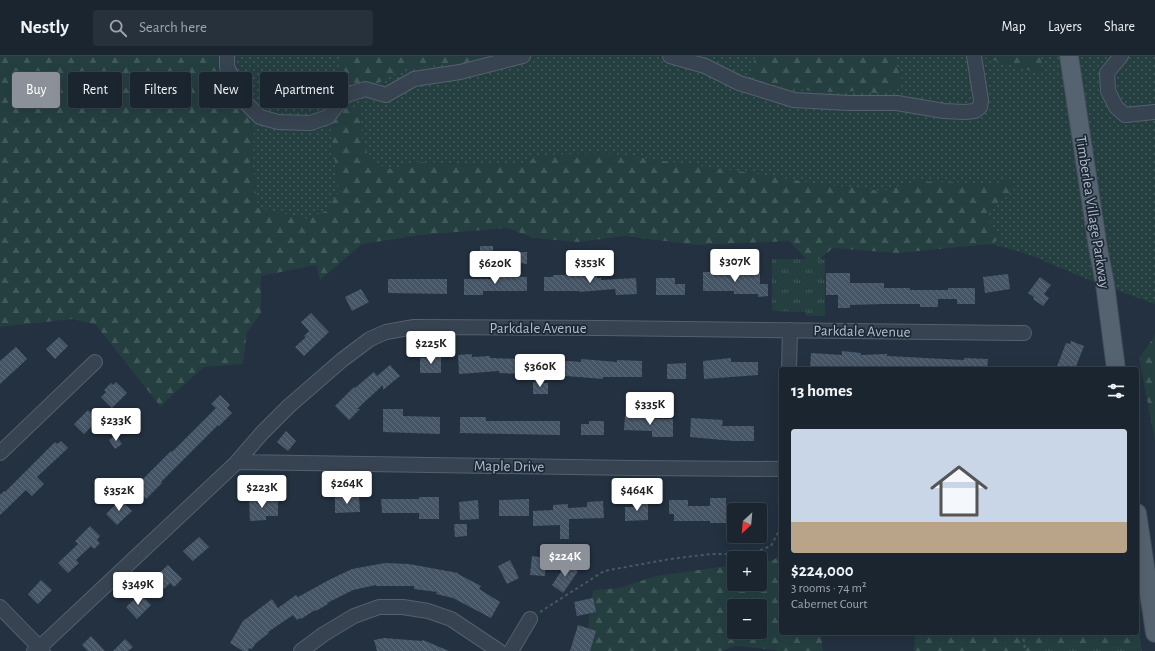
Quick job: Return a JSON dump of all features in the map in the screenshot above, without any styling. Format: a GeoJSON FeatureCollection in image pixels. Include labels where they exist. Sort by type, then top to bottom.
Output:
{"type":"FeatureCollection","features":[{"type":"Feature","properties":{"kind":"main road","name":"Timberlea Village Parkway"},"geometry":{"type":"LineString","coordinates":[[1069,56],[1098,248],[1105,284],[1116,367]]}},
{"type":"Feature","properties":{"kind":"main road"},"geometry":{"type":"LineString","coordinates":[[1139,525],[1155,633]]}},
{"type":"Feature","properties":{"kind":"street"},"geometry":{"type":"LineString","coordinates":[[227,56],[227,67],[246,103],[260,117],[278,122],[310,123],[328,117],[344,96],[366,89],[386,95],[414,79],[460,72],[523,56]]}},
{"type":"Feature","properties":{"kind":"street"},"geometry":{"type":"LineString","coordinates":[[670,56],[704,66],[740,83],[794,100],[849,103],[897,103],[944,111],[965,112],[975,111],[980,107],[981,100],[974,56]]}},
{"type":"Feature","properties":{"kind":"street"},"geometry":{"type":"LineString","coordinates":[[1121,56],[1107,73],[1108,91],[1116,107],[1125,115],[1155,112]]}},
{"type":"Feature","properties":{"kind":"street","name":"Parkdale Avenue"},"geometry":{"type":"LineString","coordinates":[[39,650],[237,462],[289,406],[342,360],[370,339],[386,332],[400,328],[414,327],[1024,333]]}},
{"type":"Feature","properties":{"kind":"street"},"geometry":{"type":"LineString","coordinates":[[789,367],[790,330]]}},
{"type":"Feature","properties":{"kind":"street"},"geometry":{"type":"LineString","coordinates":[[0,453],[95,362]]}},
{"type":"Feature","properties":{"kind":"street","name":"Maple Drive"},"geometry":{"type":"LineString","coordinates":[[237,462],[779,469]]}},
{"type":"Feature","properties":{"kind":"street"},"geometry":{"type":"LineString","coordinates":[[0,607],[39,650]]}},
{"type":"Feature","properties":{"kind":"street"},"geometry":{"type":"LineString","coordinates":[[301,651],[324,634],[354,616],[379,607],[403,607],[428,611],[451,619],[499,651]]}},
{"type":"Feature","properties":{"kind":"street"},"geometry":{"type":"LineString","coordinates":[[512,651],[530,619]]}},
{"type":"Feature","properties":{"kind":"path"},"geometry":{"type":"LineString","coordinates":[[530,619],[604,571],[670,559],[711,554],[750,554],[771,546],[779,531]]}},
{"type":"Feature","properties":{"kind":"path"},"geometry":{"type":"LineString","coordinates":[[1023,635],[1025,651]]}},
{"type":"Feature","properties":{"kind":"green space"},"geometry":{"type":"Polygon","coordinates":[[[0,56],[222,56],[223,68],[225,72],[199,72],[199,108],[245,108],[254,124],[253,167],[258,208],[305,219],[326,211],[339,192],[330,124],[344,108],[348,107],[361,109],[362,141],[370,160],[387,169],[400,167],[414,162],[518,165],[542,155],[605,153],[752,173],[831,186],[883,191],[918,181],[991,184],[1012,179],[1013,190],[986,214],[999,239],[991,244],[897,253],[833,248],[812,265],[789,241],[696,245],[625,236],[578,242],[533,238],[508,228],[420,235],[362,244],[320,280],[316,265],[261,276],[261,313],[247,332],[243,364],[204,367],[160,406],[96,325],[72,319],[0,327],[0,56]]]}},
{"type":"Feature","properties":{"kind":"green space"},"geometry":{"type":"Polygon","coordinates":[[[222,56],[1155,56],[1155,304],[1089,280],[1030,255],[991,244],[999,239],[986,214],[1013,190],[1012,179],[991,184],[918,181],[883,191],[542,155],[518,165],[414,162],[400,167],[387,169],[370,160],[362,141],[361,109],[330,124],[339,192],[326,211],[306,219],[258,208],[253,167],[235,108],[252,108],[252,72],[224,72],[222,56]]]}},
{"type":"Feature","properties":{"kind":"green space"},"geometry":{"type":"Polygon","coordinates":[[[339,56],[489,56],[466,63],[404,68],[377,84],[348,83],[348,72],[339,72],[339,56]]]}},
{"type":"Feature","properties":{"kind":"green space"},"geometry":{"type":"Polygon","coordinates":[[[755,56],[894,56],[903,82],[884,94],[858,91],[832,92],[792,89],[751,78],[755,56]]]}},
{"type":"Feature","properties":{"kind":"green space"},"geometry":{"type":"Polygon","coordinates":[[[986,56],[1041,56],[1042,74],[986,58],[986,56]]]}},
{"type":"Feature","properties":{"kind":"green space"},"geometry":{"type":"Polygon","coordinates":[[[772,259],[825,259],[825,316],[806,316],[806,312],[772,311],[772,259]]]}},
{"type":"Feature","properties":{"kind":"green space"},"geometry":{"type":"Polygon","coordinates":[[[1155,332],[1155,441],[1139,358],[1154,337],[1155,332]]]}},
{"type":"Feature","properties":{"kind":"green space"},"geometry":{"type":"Polygon","coordinates":[[[779,556],[779,635],[821,635],[823,651],[778,651],[736,646],[721,651],[585,651],[593,590],[619,588],[656,576],[727,566],[727,591],[767,591],[767,561],[773,560],[779,556]]]}},
{"type":"Feature","properties":{"kind":"green space"},"geometry":{"type":"Polygon","coordinates":[[[1139,630],[1141,645],[1034,648],[1033,651],[914,651],[915,635],[1139,635],[1139,630]]]}},
{"type":"Feature","properties":{"kind":"green space"},"geometry":{"type":"Polygon","coordinates":[[[1141,645],[1142,651],[1033,651],[1033,648],[1141,645]]]}},
{"type":"Feature","properties":{"kind":"building"},"geometry":{"type":"Polygon","coordinates":[[[480,246],[493,246],[493,252],[527,252],[527,264],[480,257],[480,246]]]}},
{"type":"Feature","properties":{"kind":"building"},"geometry":{"type":"Polygon","coordinates":[[[703,272],[722,272],[722,274],[760,273],[760,284],[768,284],[768,296],[758,297],[758,294],[734,294],[734,291],[703,291],[703,272]]]}},
{"type":"Feature","properties":{"kind":"building"},"geometry":{"type":"Polygon","coordinates":[[[826,273],[850,273],[850,283],[884,283],[884,288],[948,290],[948,288],[975,288],[975,304],[957,304],[957,299],[938,299],[938,307],[920,307],[920,304],[884,304],[850,305],[850,308],[838,308],[838,295],[826,295],[826,273]]]}},
{"type":"Feature","properties":{"kind":"building"},"geometry":{"type":"Polygon","coordinates":[[[597,274],[597,278],[601,278],[601,280],[636,278],[637,294],[616,295],[615,289],[579,292],[544,291],[544,277],[553,277],[553,275],[566,276],[597,274]]]}},
{"type":"Feature","properties":{"kind":"building"},"geometry":{"type":"Polygon","coordinates":[[[1008,274],[1010,289],[985,293],[983,277],[1008,274]]]}},
{"type":"Feature","properties":{"kind":"building"},"geometry":{"type":"Polygon","coordinates":[[[499,276],[527,277],[527,291],[483,291],[483,295],[464,295],[464,279],[499,279],[499,276]]]}},
{"type":"Feature","properties":{"kind":"building"},"geometry":{"type":"Polygon","coordinates":[[[1040,277],[1051,285],[1044,294],[1049,298],[1043,306],[1033,299],[1034,297],[1028,293],[1040,277]]]}},
{"type":"Feature","properties":{"kind":"building"},"geometry":{"type":"Polygon","coordinates":[[[656,278],[675,278],[675,284],[685,284],[685,295],[656,295],[656,278]]]}},
{"type":"Feature","properties":{"kind":"building"},"geometry":{"type":"Polygon","coordinates":[[[388,279],[447,279],[447,294],[388,293],[388,279]]]}},
{"type":"Feature","properties":{"kind":"building"},"geometry":{"type":"Polygon","coordinates":[[[361,289],[369,302],[352,311],[345,297],[361,289]]]}},
{"type":"Feature","properties":{"kind":"building"},"geometry":{"type":"Polygon","coordinates":[[[311,313],[329,332],[304,356],[295,347],[306,337],[304,336],[309,331],[301,322],[311,313]]]}},
{"type":"Feature","properties":{"kind":"building"},"geometry":{"type":"Polygon","coordinates":[[[59,337],[68,346],[55,359],[46,349],[59,337]]]}},
{"type":"Feature","properties":{"kind":"building"},"geometry":{"type":"Polygon","coordinates":[[[1071,341],[1084,346],[1076,367],[1057,367],[1066,343],[1070,344],[1071,341]]]}},
{"type":"Feature","properties":{"kind":"building"},"geometry":{"type":"Polygon","coordinates":[[[16,347],[27,359],[0,384],[0,361],[16,347]]]}},
{"type":"Feature","properties":{"kind":"building"},"geometry":{"type":"Polygon","coordinates":[[[842,351],[861,353],[861,355],[887,354],[887,356],[964,360],[964,358],[988,359],[987,367],[810,367],[811,353],[842,355],[842,351]]]}},
{"type":"Feature","properties":{"kind":"building"},"geometry":{"type":"Polygon","coordinates":[[[472,354],[472,357],[490,356],[490,358],[522,359],[522,374],[499,373],[499,371],[459,374],[458,355],[472,354]]]}},
{"type":"Feature","properties":{"kind":"building"},"geometry":{"type":"Polygon","coordinates":[[[441,357],[441,373],[420,373],[420,358],[441,357]]]}},
{"type":"Feature","properties":{"kind":"building"},"geometry":{"type":"Polygon","coordinates":[[[731,358],[731,362],[758,362],[758,375],[704,379],[703,361],[731,358]]]}},
{"type":"Feature","properties":{"kind":"building"},"geometry":{"type":"Polygon","coordinates":[[[543,359],[581,362],[581,359],[617,362],[617,360],[642,361],[642,377],[603,377],[603,379],[542,374],[543,359]]]}},
{"type":"Feature","properties":{"kind":"building"},"geometry":{"type":"Polygon","coordinates":[[[686,363],[686,379],[667,379],[667,364],[686,363]]]}},
{"type":"Feature","properties":{"kind":"building"},"geometry":{"type":"Polygon","coordinates":[[[390,365],[400,376],[383,390],[383,385],[357,409],[360,409],[349,420],[335,406],[354,387],[355,388],[374,372],[377,376],[390,365]]]}},
{"type":"Feature","properties":{"kind":"building"},"geometry":{"type":"Polygon","coordinates":[[[116,382],[127,393],[112,408],[101,397],[106,392],[104,390],[111,383],[113,385],[116,382]]]}},
{"type":"Feature","properties":{"kind":"building"},"geometry":{"type":"Polygon","coordinates":[[[533,382],[548,383],[548,394],[533,394],[533,382]]]}},
{"type":"Feature","properties":{"kind":"building"},"geometry":{"type":"Polygon","coordinates":[[[220,395],[230,405],[227,408],[232,413],[161,482],[162,483],[146,499],[135,487],[216,408],[211,404],[220,395]]]}},
{"type":"Feature","properties":{"kind":"building"},"geometry":{"type":"Polygon","coordinates":[[[383,409],[403,409],[403,416],[440,417],[440,434],[383,432],[383,409]]]}},
{"type":"Feature","properties":{"kind":"building"},"geometry":{"type":"Polygon","coordinates":[[[88,410],[98,420],[84,434],[74,424],[88,410]]]}},
{"type":"Feature","properties":{"kind":"building"},"geometry":{"type":"Polygon","coordinates":[[[625,415],[645,416],[645,419],[673,419],[673,437],[652,437],[652,431],[624,430],[625,415]]]}},
{"type":"Feature","properties":{"kind":"building"},"geometry":{"type":"Polygon","coordinates":[[[460,417],[486,417],[486,421],[560,421],[560,435],[460,433],[460,417]]]}},
{"type":"Feature","properties":{"kind":"building"},"geometry":{"type":"Polygon","coordinates":[[[691,418],[723,420],[722,426],[754,426],[754,441],[734,441],[690,437],[691,418]]]}},
{"type":"Feature","properties":{"kind":"building"},"geometry":{"type":"Polygon","coordinates":[[[589,421],[604,421],[604,435],[581,435],[581,424],[589,424],[589,421]]]}},
{"type":"Feature","properties":{"kind":"building"},"geometry":{"type":"Polygon","coordinates":[[[286,431],[296,441],[288,451],[277,442],[286,431]]]}},
{"type":"Feature","properties":{"kind":"building"},"geometry":{"type":"Polygon","coordinates":[[[116,435],[122,444],[115,449],[109,440],[116,435]]]}},
{"type":"Feature","properties":{"kind":"building"},"geometry":{"type":"Polygon","coordinates":[[[61,441],[68,448],[37,477],[44,484],[32,496],[26,490],[0,515],[0,495],[4,491],[5,492],[55,442],[57,444],[61,441]]]}},
{"type":"Feature","properties":{"kind":"building"},"geometry":{"type":"Polygon","coordinates":[[[335,497],[359,497],[360,512],[335,513],[335,497]]]}},
{"type":"Feature","properties":{"kind":"building"},"geometry":{"type":"Polygon","coordinates":[[[419,497],[439,497],[439,519],[419,519],[419,513],[382,513],[381,499],[419,499],[419,497]]]}},
{"type":"Feature","properties":{"kind":"building"},"geometry":{"type":"Polygon","coordinates":[[[249,498],[266,498],[266,501],[278,501],[278,516],[266,516],[266,520],[250,521],[249,498]]]}},
{"type":"Feature","properties":{"kind":"building"},"geometry":{"type":"Polygon","coordinates":[[[710,498],[726,498],[726,523],[710,523],[710,521],[674,521],[674,514],[669,514],[669,500],[688,500],[688,506],[710,506],[710,498]]]}},
{"type":"Feature","properties":{"kind":"building"},"geometry":{"type":"Polygon","coordinates":[[[529,499],[529,516],[499,516],[499,500],[529,499]]]}},
{"type":"Feature","properties":{"kind":"building"},"geometry":{"type":"Polygon","coordinates":[[[120,500],[132,511],[117,525],[106,514],[120,500]]]}},
{"type":"Feature","properties":{"kind":"building"},"geometry":{"type":"Polygon","coordinates":[[[478,500],[479,519],[460,520],[459,502],[478,500]]]}},
{"type":"Feature","properties":{"kind":"building"},"geometry":{"type":"Polygon","coordinates":[[[603,501],[604,518],[569,519],[569,539],[560,539],[560,525],[533,526],[533,511],[553,510],[553,505],[568,504],[568,508],[587,507],[587,502],[603,501]]]}},
{"type":"Feature","properties":{"kind":"building"},"geometry":{"type":"Polygon","coordinates":[[[635,501],[648,501],[648,520],[625,521],[625,507],[635,507],[635,501]]]}},
{"type":"Feature","properties":{"kind":"building"},"geometry":{"type":"Polygon","coordinates":[[[454,524],[467,524],[467,536],[455,537],[454,524]]]}},
{"type":"Feature","properties":{"kind":"building"},"geometry":{"type":"Polygon","coordinates":[[[90,526],[100,536],[97,540],[100,543],[94,549],[91,546],[76,560],[79,563],[68,573],[58,563],[78,544],[75,541],[90,526]]]}},
{"type":"Feature","properties":{"kind":"building"},"geometry":{"type":"Polygon","coordinates":[[[199,537],[209,547],[193,561],[183,551],[199,537]]]}},
{"type":"Feature","properties":{"kind":"building"},"geometry":{"type":"Polygon","coordinates":[[[532,556],[546,558],[545,576],[530,575],[532,556]]]}},
{"type":"Feature","properties":{"kind":"building"},"geometry":{"type":"Polygon","coordinates":[[[510,560],[519,578],[507,584],[498,566],[510,560]]]}},
{"type":"Feature","properties":{"kind":"building"},"geometry":{"type":"Polygon","coordinates":[[[385,563],[409,564],[458,573],[481,586],[479,589],[500,602],[491,618],[453,598],[436,594],[437,592],[414,589],[414,586],[376,585],[353,590],[327,603],[328,604],[301,619],[300,618],[297,620],[293,615],[268,632],[269,633],[256,643],[252,649],[249,648],[248,651],[243,651],[230,643],[243,621],[272,599],[278,608],[296,595],[298,597],[352,569],[385,563]]]}},
{"type":"Feature","properties":{"kind":"building"},"geometry":{"type":"Polygon","coordinates":[[[566,564],[578,571],[563,593],[552,585],[566,564]]]}},
{"type":"Feature","properties":{"kind":"building"},"geometry":{"type":"Polygon","coordinates":[[[168,565],[182,579],[174,587],[170,583],[164,589],[154,578],[168,565]]]}},
{"type":"Feature","properties":{"kind":"building"},"geometry":{"type":"Polygon","coordinates":[[[41,580],[52,590],[38,604],[28,594],[41,580]]]}},
{"type":"Feature","properties":{"kind":"building"},"geometry":{"type":"Polygon","coordinates":[[[140,594],[151,605],[137,619],[126,607],[140,594]]]}},
{"type":"Feature","properties":{"kind":"building"},"geometry":{"type":"Polygon","coordinates":[[[593,598],[596,612],[577,616],[574,602],[593,598]]]}},
{"type":"Feature","properties":{"kind":"building"},"geometry":{"type":"Polygon","coordinates":[[[578,625],[596,631],[590,651],[570,651],[578,625]]]}},
{"type":"Feature","properties":{"kind":"building"},"geometry":{"type":"Polygon","coordinates":[[[91,636],[105,651],[88,651],[82,645],[91,636]]]}},
{"type":"Feature","properties":{"kind":"building"},"geometry":{"type":"Polygon","coordinates":[[[384,638],[423,640],[449,651],[377,651],[374,640],[384,638]]]}},
{"type":"Feature","properties":{"kind":"building"},"geometry":{"type":"Polygon","coordinates":[[[125,639],[133,647],[128,651],[113,651],[125,639]]]}}]}
